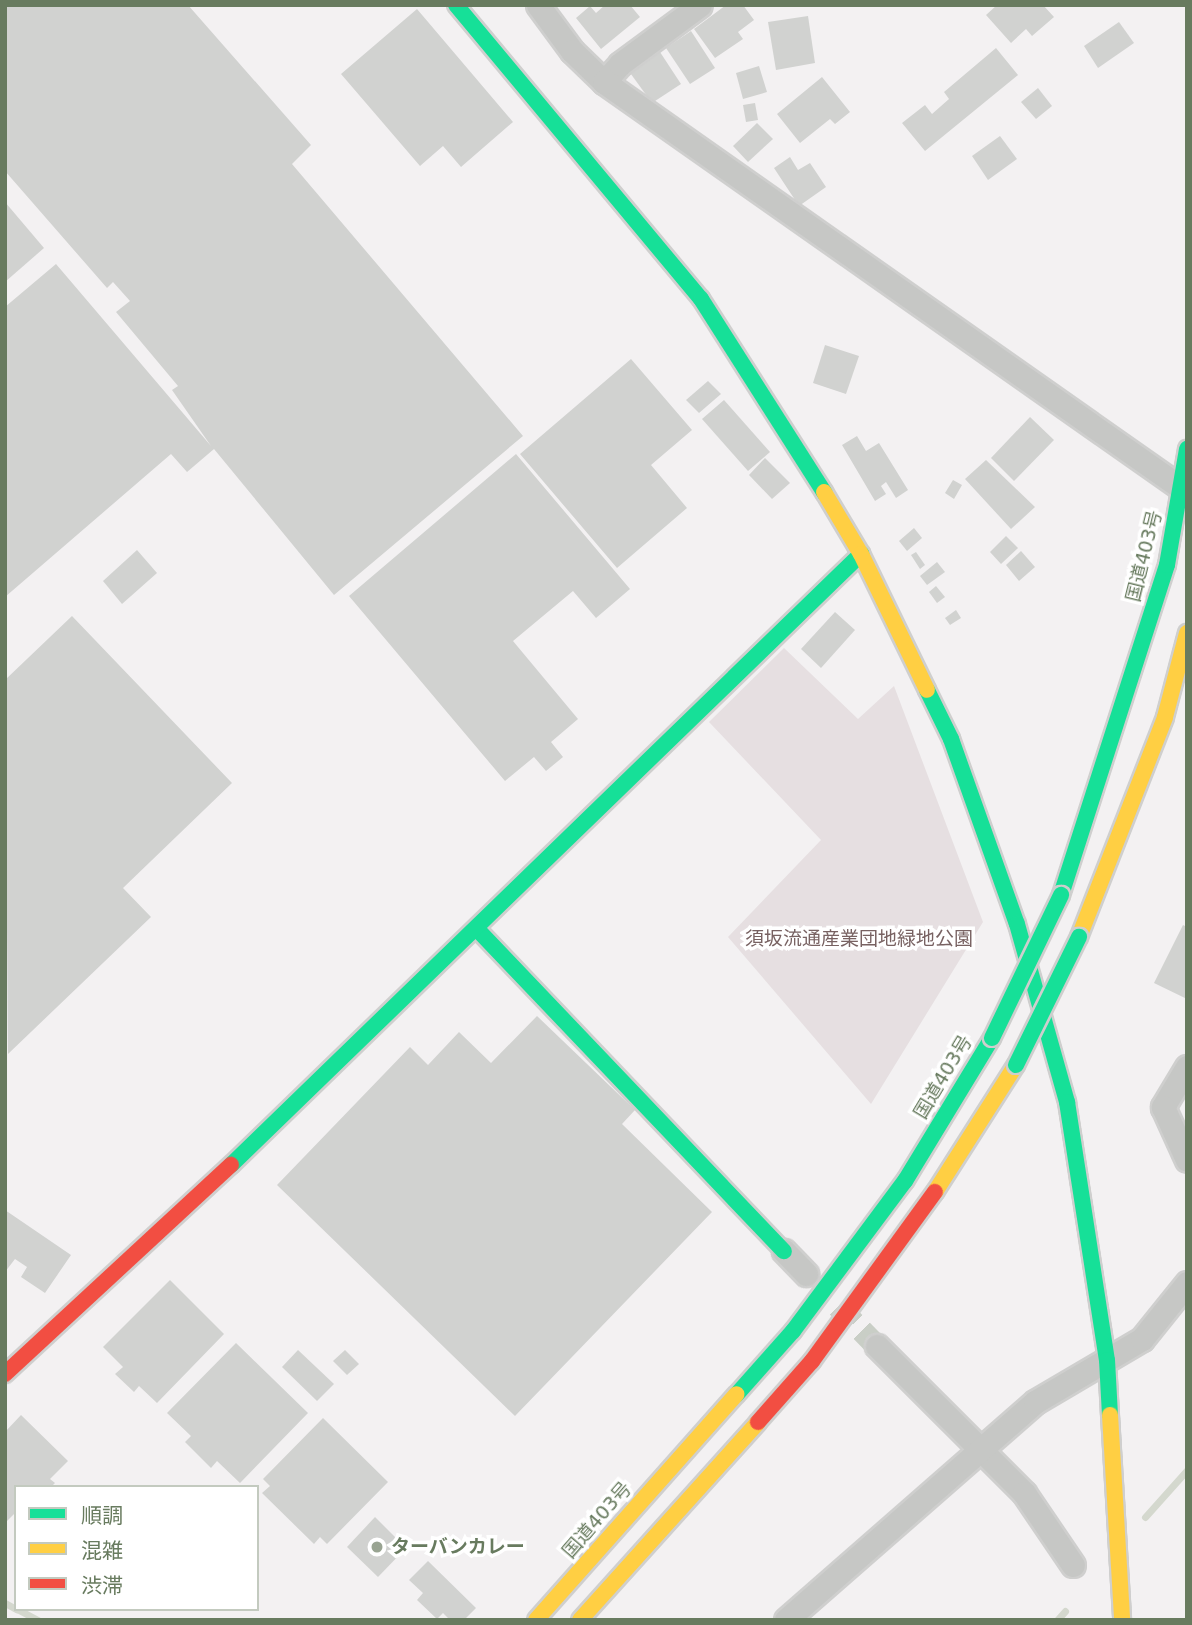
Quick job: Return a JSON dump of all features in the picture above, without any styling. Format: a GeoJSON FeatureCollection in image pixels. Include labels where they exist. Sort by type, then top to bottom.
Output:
{"type":"FeatureCollection","features":[{"type":"Feature","properties":{"kind":"main road"},"geometry":{"type":"LineString","coordinates":[[456,5],[617,193],[701,299],[807,460],[861,554],[951,739],[1017,924],[1067,1102],[1107,1360],[1122,1620]]}},
{"type":"Feature","properties":{"kind":"main road","name":"国道403号"},"geometry":{"type":"LineString","coordinates":[[536,1620],[793,1331],[905,1181],[992,1038],[1060,895],[1167,565],[1184,491],[1187,449]]}},
{"type":"Feature","properties":{"kind":"main road"},"geometry":{"type":"LineString","coordinates":[[5,1374],[169,1226],[861,554]]}},
{"type":"Feature","properties":{"kind":"main road"},"geometry":{"type":"LineString","coordinates":[[580,1620],[812,1361],[916,1222],[1016,1065],[1079,937],[1165,717],[1187,634]]}},
{"type":"Feature","properties":{"kind":"main road"},"geometry":{"type":"LineString","coordinates":[[477,929],[784,1251]]}},
{"type":"Feature","properties":{"kind":"street"},"geometry":{"type":"LineString","coordinates":[[538,5],[572,51],[604,82],[1184,491]]}},
{"type":"Feature","properties":{"kind":"street"},"geometry":{"type":"LineString","coordinates":[[604,82],[620,64],[700,5]]}},
{"type":"Feature","properties":{"kind":"street"},"geometry":{"type":"LineString","coordinates":[[1187,1067],[1163,1107],[1187,1160]]}},
{"type":"Feature","properties":{"kind":"street"},"geometry":{"type":"LineString","coordinates":[[784,1251],[806,1274]]}},
{"type":"Feature","properties":{"kind":"street"},"geometry":{"type":"LineString","coordinates":[[786,1620],[1035,1402],[1107,1360],[1156,1326],[1187,1283]]}},
{"type":"Feature","properties":{"kind":"street"},"geometry":{"type":"LineString","coordinates":[[877,1346],[1024,1493],[1073,1565]]}},
{"type":"Feature","properties":{"kind":"green space","name":"須坂流通産業団地緑地公園"},"geometry":{"type":"Polygon","coordinates":[[[784,648],[858,719],[894,686],[983,922],[871,1104],[728,937],[821,840],[709,722],[784,648]]]}},
{"type":"Feature","properties":{"kind":"building"},"geometry":{"type":"Polygon","coordinates":[[[5,5],[188,5],[311,145],[292,164],[523,436],[334,595],[214,449],[187,472],[171,454],[5,597],[5,307],[56,264],[211,446],[172,390],[178,386],[116,312],[130,301],[113,282],[107,288],[5,171],[5,5]]]}},
{"type":"Feature","properties":{"kind":"building"},"geometry":{"type":"Polygon","coordinates":[[[605,5],[630,5],[640,17],[601,49],[576,18],[590,6],[596,13],[605,5]]]}},
{"type":"Feature","properties":{"kind":"building"},"geometry":{"type":"Polygon","coordinates":[[[726,5],[743,5],[754,20],[738,32],[743,39],[715,58],[694,29],[726,5]]]}},
{"type":"Feature","properties":{"kind":"building"},"geometry":{"type":"Polygon","coordinates":[[[997,5],[1043,5],[1054,17],[1032,36],[1026,29],[1011,43],[986,15],[997,5]]]}},
{"type":"Feature","properties":{"kind":"building"},"geometry":{"type":"Polygon","coordinates":[[[417,9],[513,122],[461,167],[443,146],[420,166],[341,74],[417,9]]]}},
{"type":"Feature","properties":{"kind":"building"},"geometry":{"type":"Polygon","coordinates":[[[808,16],[815,63],[776,70],[768,22],[808,16]]]}},
{"type":"Feature","properties":{"kind":"building"},"geometry":{"type":"Polygon","coordinates":[[[1119,22],[1134,43],[1098,68],[1084,46],[1119,22]]]}},
{"type":"Feature","properties":{"kind":"building"},"geometry":{"type":"Polygon","coordinates":[[[691,31],[715,68],[690,84],[666,48],[691,31]]]}},
{"type":"Feature","properties":{"kind":"building"},"geometry":{"type":"Polygon","coordinates":[[[996,48],[1018,75],[925,151],[902,123],[925,105],[932,114],[949,99],[944,92],[996,48]]]}},
{"type":"Feature","properties":{"kind":"building"},"geometry":{"type":"Polygon","coordinates":[[[658,49],[681,84],[652,103],[628,70],[658,49]]]}},
{"type":"Feature","properties":{"kind":"building"},"geometry":{"type":"Polygon","coordinates":[[[759,66],[767,92],[743,99],[736,73],[759,66]]]}},
{"type":"Feature","properties":{"kind":"building"},"geometry":{"type":"Polygon","coordinates":[[[822,77],[850,112],[835,124],[830,119],[800,143],[777,114],[822,77]]]}},
{"type":"Feature","properties":{"kind":"building"},"geometry":{"type":"Polygon","coordinates":[[[1038,88],[1052,106],[1036,119],[1021,102],[1038,88]]]}},
{"type":"Feature","properties":{"kind":"building"},"geometry":{"type":"Polygon","coordinates":[[[755,103],[758,120],[746,122],[743,105],[755,103]]]}},
{"type":"Feature","properties":{"kind":"building"},"geometry":{"type":"Polygon","coordinates":[[[757,123],[773,139],[748,162],[733,146],[757,123]]]}},
{"type":"Feature","properties":{"kind":"building"},"geometry":{"type":"Polygon","coordinates":[[[1000,136],[1017,159],[988,180],[972,156],[1000,136]]]}},
{"type":"Feature","properties":{"kind":"building"},"geometry":{"type":"Polygon","coordinates":[[[790,157],[798,170],[810,163],[826,187],[799,206],[774,168],[790,157]]]}},
{"type":"Feature","properties":{"kind":"building"},"geometry":{"type":"Polygon","coordinates":[[[5,202],[44,248],[5,282],[5,202]]]}},
{"type":"Feature","properties":{"kind":"building"},"geometry":{"type":"Polygon","coordinates":[[[825,345],[859,356],[846,394],[813,383],[825,345]]]}},
{"type":"Feature","properties":{"kind":"building"},"geometry":{"type":"Polygon","coordinates":[[[631,359],[692,430],[651,465],[687,508],[617,568],[520,454],[631,359]]]}},
{"type":"Feature","properties":{"kind":"building"},"geometry":{"type":"Polygon","coordinates":[[[708,381],[721,394],[699,413],[686,400],[708,381]]]}},
{"type":"Feature","properties":{"kind":"building"},"geometry":{"type":"Polygon","coordinates":[[[724,400],[770,452],[748,471],[702,419],[724,400]]]}},
{"type":"Feature","properties":{"kind":"building"},"geometry":{"type":"Polygon","coordinates":[[[1030,417],[1054,440],[1014,481],[991,458],[1030,417]]]}},
{"type":"Feature","properties":{"kind":"building"},"geometry":{"type":"Polygon","coordinates":[[[857,436],[866,451],[879,443],[908,490],[896,498],[886,482],[881,486],[886,494],[875,501],[842,445],[857,436]]]}},
{"type":"Feature","properties":{"kind":"building"},"geometry":{"type":"Polygon","coordinates":[[[516,454],[630,589],[596,618],[573,591],[513,641],[578,719],[551,742],[563,757],[546,771],[534,757],[505,781],[349,596],[516,454]]]}},
{"type":"Feature","properties":{"kind":"building"},"geometry":{"type":"Polygon","coordinates":[[[765,458],[790,483],[772,499],[749,475],[765,458]]]}},
{"type":"Feature","properties":{"kind":"building"},"geometry":{"type":"Polygon","coordinates":[[[986,460],[1035,507],[1011,529],[965,479],[986,460]]]}},
{"type":"Feature","properties":{"kind":"building"},"geometry":{"type":"Polygon","coordinates":[[[953,480],[962,485],[954,499],[945,493],[953,480]]]}},
{"type":"Feature","properties":{"kind":"building"},"geometry":{"type":"Polygon","coordinates":[[[914,528],[922,538],[907,551],[899,541],[914,528]]]}},
{"type":"Feature","properties":{"kind":"building"},"geometry":{"type":"Polygon","coordinates":[[[1006,536],[1018,548],[1001,564],[990,552],[1006,536]]]}},
{"type":"Feature","properties":{"kind":"building"},"geometry":{"type":"Polygon","coordinates":[[[137,550],[157,573],[122,604],[103,581],[137,550]]]}},
{"type":"Feature","properties":{"kind":"building"},"geometry":{"type":"Polygon","coordinates":[[[1021,551],[1035,567],[1019,581],[1006,565],[1021,551]]]}},
{"type":"Feature","properties":{"kind":"building"},"geometry":{"type":"Polygon","coordinates":[[[916,552],[925,565],[920,569],[911,555],[916,552]]]}},
{"type":"Feature","properties":{"kind":"building"},"geometry":{"type":"Polygon","coordinates":[[[937,562],[945,572],[927,585],[920,576],[937,562]]]}},
{"type":"Feature","properties":{"kind":"building"},"geometry":{"type":"Polygon","coordinates":[[[936,586],[945,597],[937,603],[929,592],[936,586]]]}},
{"type":"Feature","properties":{"kind":"building"},"geometry":{"type":"Polygon","coordinates":[[[956,610],[961,618],[950,625],[945,618],[956,610]]]}},
{"type":"Feature","properties":{"kind":"building"},"geometry":{"type":"Polygon","coordinates":[[[835,612],[855,630],[821,668],[801,649],[835,612]]]}},
{"type":"Feature","properties":{"kind":"building"},"geometry":{"type":"Polygon","coordinates":[[[72,616],[232,783],[123,888],[151,917],[8,1054],[5,680],[72,616]]]}},
{"type":"Feature","properties":{"kind":"building"},"geometry":{"type":"Polygon","coordinates":[[[1183,925],[1187,927],[1187,999],[1154,983],[1183,925]]]}},
{"type":"Feature","properties":{"kind":"building"},"geometry":{"type":"Polygon","coordinates":[[[537,1016],[635,1110],[622,1124],[712,1212],[515,1416],[277,1185],[410,1047],[428,1065],[459,1032],[491,1063],[537,1016]]]}},
{"type":"Feature","properties":{"kind":"building"},"geometry":{"type":"Polygon","coordinates":[[[5,1210],[71,1255],[45,1293],[21,1277],[27,1267],[15,1259],[5,1272],[5,1210]]]}},
{"type":"Feature","properties":{"kind":"building"},"geometry":{"type":"Polygon","coordinates":[[[170,1280],[224,1334],[157,1403],[139,1386],[134,1392],[115,1374],[123,1367],[103,1347],[170,1280]]]}},
{"type":"Feature","properties":{"kind":"building"},"geometry":{"type":"Polygon","coordinates":[[[236,1343],[308,1413],[240,1483],[217,1461],[211,1468],[185,1442],[191,1436],[167,1413],[236,1343]]]}},
{"type":"Feature","properties":{"kind":"building"},"geometry":{"type":"Polygon","coordinates":[[[298,1350],[334,1384],[317,1401],[282,1367],[298,1350]]]}},
{"type":"Feature","properties":{"kind":"building"},"geometry":{"type":"Polygon","coordinates":[[[345,1350],[359,1364],[347,1375],[333,1361],[345,1350]]]}},
{"type":"Feature","properties":{"kind":"building"},"geometry":{"type":"Polygon","coordinates":[[[21,1415],[68,1461],[50,1479],[55,1483],[53,1485],[14,1485],[14,1514],[5,1523],[5,1432],[21,1415]]]}},
{"type":"Feature","properties":{"kind":"building"},"geometry":{"type":"Polygon","coordinates":[[[323,1418],[388,1482],[327,1544],[320,1537],[314,1544],[262,1493],[270,1486],[263,1479],[323,1418]]]}},
{"type":"Feature","properties":{"kind":"building","name":"ターバンカレー"},"geometry":{"type":"Polygon","coordinates":[[[375,1517],[406,1548],[378,1577],[347,1547],[375,1517]]]}},
{"type":"Feature","properties":{"kind":"building"},"geometry":{"type":"Polygon","coordinates":[[[428,1561],[476,1608],[464,1620],[450,1620],[443,1613],[437,1619],[417,1600],[423,1593],[409,1580],[428,1561]]]}},
{"type":"Feature","properties":{"kind":"waterway"},"geometry":{"type":"LineString","coordinates":[[1145,1517],[1187,1470]]}},
{"type":"Feature","properties":{"kind":"waterway"},"geometry":{"type":"LineString","coordinates":[[5,1603],[14,1608]]}},
{"type":"Feature","properties":{"kind":"waterway"},"geometry":{"type":"LineString","coordinates":[[21,1611],[38,1620]]}},
{"type":"Feature","properties":{"kind":"waterway"},"geometry":{"type":"LineString","coordinates":[[1057,1620],[1065,1611]]}},
{"type":"Feature","properties":{"kind":"tunnel"},"geometry":{"type":"LineString","coordinates":[[838,1306],[877,1346]]}},
{"type":"Feature","properties":{"kind":"traffic: fast"},"geometry":{"type":"LineString","coordinates":[[456,5],[701,299],[824,492]]}},
{"type":"Feature","properties":{"kind":"traffic: fast"},"geometry":{"type":"LineString","coordinates":[[1061,895],[1167,565],[1187,449]]}},
{"type":"Feature","properties":{"kind":"traffic: fast"},"geometry":{"type":"LineString","coordinates":[[231,1165],[861,554]]}},
{"type":"Feature","properties":{"kind":"traffic: fast"},"geometry":{"type":"LineString","coordinates":[[927,690],[951,739],[1017,924],[1067,1102],[1107,1360],[1110,1415]]}},
{"type":"Feature","properties":{"kind":"traffic: fast"},"geometry":{"type":"LineString","coordinates":[[992,1038],[1061,895]]}},
{"type":"Feature","properties":{"kind":"traffic: fast"},"geometry":{"type":"LineString","coordinates":[[477,929],[784,1251]]}},
{"type":"Feature","properties":{"kind":"traffic: fast"},"geometry":{"type":"LineString","coordinates":[[1016,1065],[1079,937]]}},
{"type":"Feature","properties":{"kind":"traffic: fast"},"geometry":{"type":"LineString","coordinates":[[737,1394],[793,1331],[905,1181],[992,1038]]}},
{"type":"Feature","properties":{"kind":"traffic: slow"},"geometry":{"type":"LineString","coordinates":[[824,492],[861,554],[927,690]]}},
{"type":"Feature","properties":{"kind":"traffic: slow"},"geometry":{"type":"LineString","coordinates":[[1079,937],[1165,717],[1187,633]]}},
{"type":"Feature","properties":{"kind":"traffic: slow"},"geometry":{"type":"LineString","coordinates":[[935,1192],[1016,1065]]}},
{"type":"Feature","properties":{"kind":"traffic: slow"},"geometry":{"type":"LineString","coordinates":[[536,1620],[737,1394]]}},
{"type":"Feature","properties":{"kind":"traffic: slow"},"geometry":{"type":"LineString","coordinates":[[1110,1415],[1122,1620]]}},
{"type":"Feature","properties":{"kind":"traffic: slow"},"geometry":{"type":"LineString","coordinates":[[580,1620],[758,1422]]}},
{"type":"Feature","properties":{"kind":"traffic: jam"},"geometry":{"type":"LineString","coordinates":[[5,1374],[231,1165]]}},
{"type":"Feature","properties":{"kind":"traffic: jam"},"geometry":{"type":"LineString","coordinates":[[758,1422],[812,1361],[935,1192]]}},
{"type":"Feature","properties":{"kind":"place","name":"ターバンカレー"},"geometry":{"type":"Point","coordinates":[377,1547]}}]}
